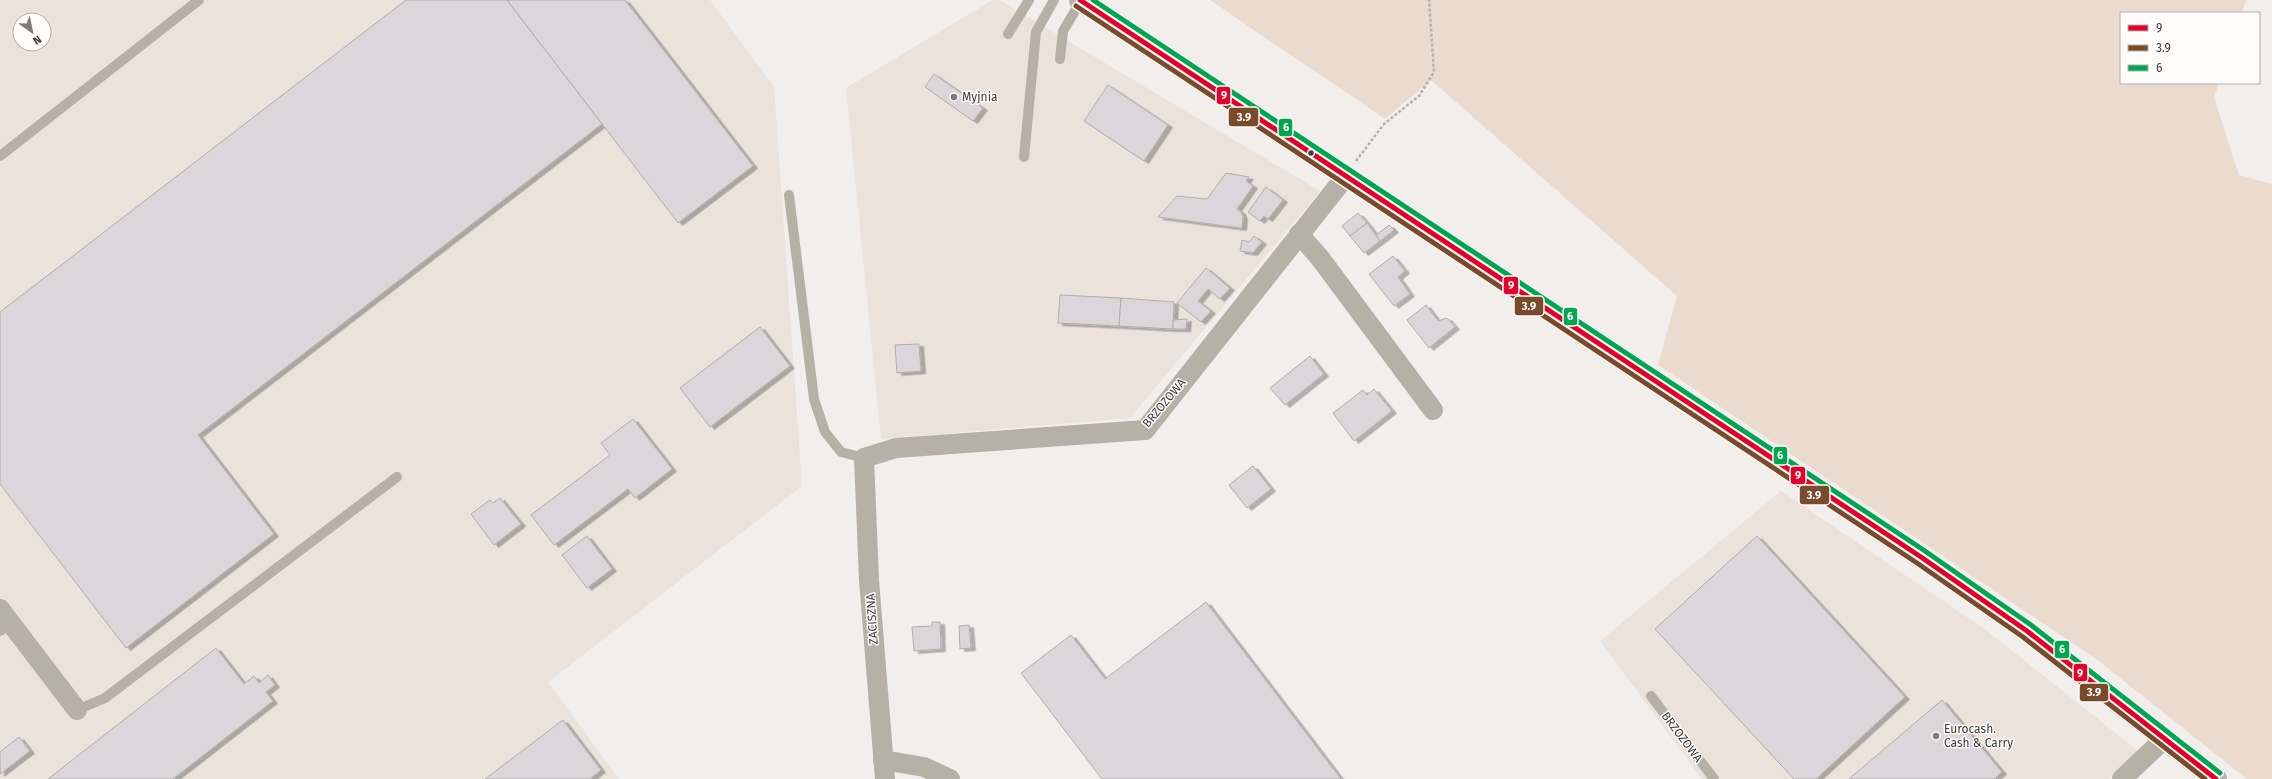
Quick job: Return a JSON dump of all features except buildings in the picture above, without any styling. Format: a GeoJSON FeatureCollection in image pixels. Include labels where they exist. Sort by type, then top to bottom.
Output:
{"type":"FeatureCollection","features":[{"type":"Feature","properties":{"kind":"main road"},"geometry":{"type":"LineString","coordinates":[[1080,0],[1921,558],[2027,631],[2216,779]]}},
{"type":"Feature","properties":{"kind":"street","name":"BRZOZOWA"},"geometry":{"type":"LineString","coordinates":[[864,458],[896,448],[1145,430],[1346,176]]}},
{"type":"Feature","properties":{"kind":"street"},"geometry":{"type":"LineString","coordinates":[[1299,234],[1320,258],[1433,410]]}},
{"type":"Feature","properties":{"kind":"street","name":"ZACISZNA"},"geometry":{"type":"LineString","coordinates":[[864,458],[869,580],[884,769]]}},
{"type":"Feature","properties":{"kind":"street"},"geometry":{"type":"LineString","coordinates":[[3,621],[77,710]]}},
{"type":"Feature","properties":{"kind":"street"},"geometry":{"type":"LineString","coordinates":[[2122,779],[2165,738]]}},
{"type":"Feature","properties":{"kind":"street"},"geometry":{"type":"LineString","coordinates":[[884,769],[924,767],[950,779]]}},
{"type":"Feature","properties":{"kind":"lane"},"geometry":{"type":"LineString","coordinates":[[0,156],[199,0]]}},
{"type":"Feature","properties":{"kind":"lane"},"geometry":{"type":"LineString","coordinates":[[1008,34],[1029,0]]}},
{"type":"Feature","properties":{"kind":"lane"},"geometry":{"type":"LineString","coordinates":[[1024,156],[1036,32],[1054,0]]}},
{"type":"Feature","properties":{"kind":"lane"},"geometry":{"type":"LineString","coordinates":[[1060,59],[1063,31],[1080,0]]}},
{"type":"Feature","properties":{"kind":"lane"},"geometry":{"type":"LineString","coordinates":[[789,195],[814,399],[825,432],[841,452],[864,458]]}},
{"type":"Feature","properties":{"kind":"lane"},"geometry":{"type":"LineString","coordinates":[[77,710],[105,698],[397,477]]}},
{"type":"Feature","properties":{"kind":"lane","name":"BRZOZOWA"},"geometry":{"type":"LineString","coordinates":[[1651,696],[1714,779]]}},
{"type":"Feature","properties":{"kind":"path"},"geometry":{"type":"LineString","coordinates":[[1346,176],[1384,124],[1419,96],[1434,72],[1429,0]]}},
{"type":"Feature","properties":{"kind":"shaded area"},"geometry":{"type":"Polygon","coordinates":[[[0,0],[710,0],[774,87],[802,486],[548,682],[619,779],[0,779],[0,0]]]}},
{"type":"Feature","properties":{"kind":"shaded area"},"geometry":{"type":"Polygon","coordinates":[[[993,0],[999,0],[1320,191],[1130,418],[881,439],[846,88],[993,0]]]}},
{"type":"Feature","properties":{"kind":"shaded area"},"geometry":{"type":"Polygon","coordinates":[[[1210,0],[2246,0],[2242,12],[2120,12],[2120,84],[2219,84],[2214,97],[2239,175],[2272,184],[2272,779],[2247,779],[2095,658],[1658,365],[1677,296],[1431,80],[1385,119],[1210,0]]]}},
{"type":"Feature","properties":{"kind":"shaded area"},"geometry":{"type":"Polygon","coordinates":[[[1781,491],[1986,630],[2138,751],[2109,779],[1702,779],[1600,641],[1781,491]]]}},
{"type":"Feature","properties":{"kind":"transit line","name":"9"},"geometry":{"type":"LineString","coordinates":[[1080,0],[1921,557],[2027,631],[2216,779]]}},
{"type":"Feature","properties":{"kind":"transit line","name":"6"},"geometry":{"type":"LineString","coordinates":[[1093,0],[1925,551],[2031,625],[2220,773]]}},
{"type":"Feature","properties":{"kind":"transit line","name":"3.9"},"geometry":{"type":"LineString","coordinates":[[1076,6],[1917,563],[2023,637],[2205,779]]}},
{"type":"Feature","properties":{"kind":"place","name":"Myjnia"},"geometry":{"type":"Point","coordinates":[954,97]}},
{"type":"Feature","properties":{"kind":"place","name":"Eurocash. Cash & Carry"},"geometry":{"type":"Point","coordinates":[1936,736]}}]}
